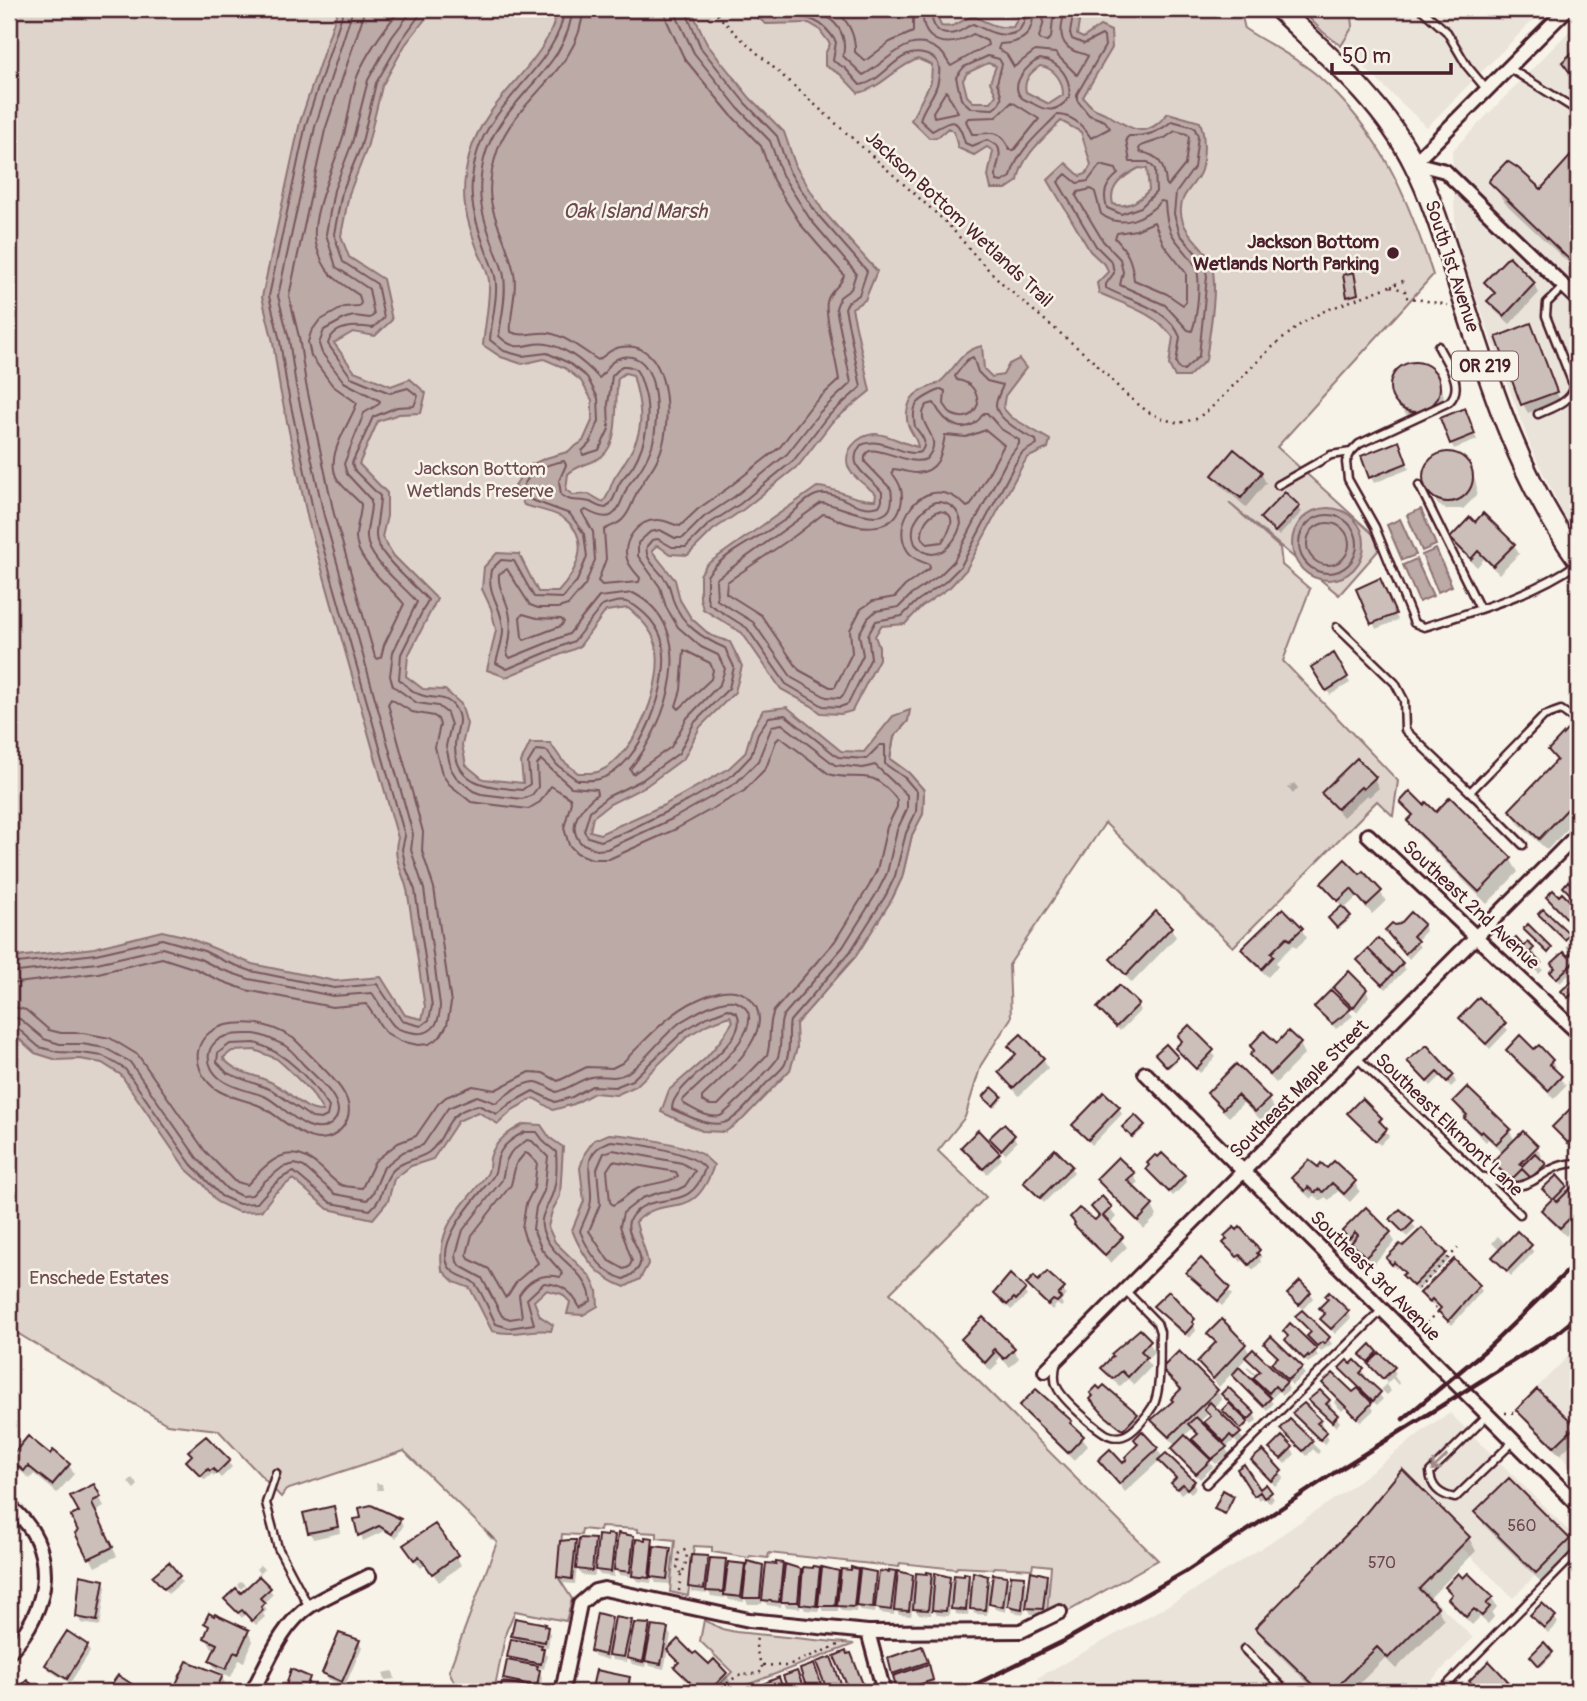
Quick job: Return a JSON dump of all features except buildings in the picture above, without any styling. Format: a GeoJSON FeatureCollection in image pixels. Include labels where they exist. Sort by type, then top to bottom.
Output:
{"type":"FeatureCollection","features":[{"type":"Feature","properties":{"kind":"main road","name":"OR 219"},"geometry":{"type":"LineString","coordinates":[[1279,9],[1369,100],[1391,127],[1414,163]]}},
{"type":"Feature","properties":{"kind":"main road","name":"South 1st Avenue"},"geometry":{"type":"LineString","coordinates":[[1414,163],[1433,207],[1500,408],[1525,466],[1578,561]]}},
{"type":"Feature","properties":{"kind":"street"},"geometry":{"type":"LineString","coordinates":[[1414,163],[1567,9]]}},
{"type":"Feature","properties":{"kind":"street"},"geometry":{"type":"LineString","coordinates":[[1414,163],[1445,171],[1578,300]]}},
{"type":"Feature","properties":{"kind":"street","name":"Southeast Maple Street"},"geometry":{"type":"LineString","coordinates":[[1045,1371],[1578,834]]}},
{"type":"Feature","properties":{"kind":"street","name":"Southeast 2nd Avenue"},"geometry":{"type":"LineString","coordinates":[[1368,835],[1578,1033]]}},
{"type":"Feature","properties":{"kind":"street","name":"Southeast 3rd Avenue"},"geometry":{"type":"LineString","coordinates":[[1145,1073],[1578,1505]]}},
{"type":"Feature","properties":{"kind":"street"},"geometry":{"type":"LineString","coordinates":[[9,1506],[17,1512],[34,1538],[43,1563],[45,1582],[37,1614],[22,1639],[9,1651]]}},
{"type":"Feature","properties":{"kind":"street"},"geometry":{"type":"LineString","coordinates":[[252,1692],[283,1634],[309,1607],[369,1576]]}},
{"type":"Feature","properties":{"kind":"street"},"geometry":{"type":"LineString","coordinates":[[562,1692],[580,1604],[594,1591],[612,1590],[757,1621],[868,1632],[1021,1631],[1059,1612]]}},
{"type":"Feature","properties":{"kind":"street"},"geometry":{"type":"LineString","coordinates":[[868,1632],[881,1691]]}},
{"type":"Feature","properties":{"kind":"lane"},"geometry":{"type":"LineString","coordinates":[[1422,9],[1447,32],[1467,66],[1487,90]]}},
{"type":"Feature","properties":{"kind":"lane"},"geometry":{"type":"LineString","coordinates":[[1509,68],[1578,111]]}},
{"type":"Feature","properties":{"kind":"lane"},"geometry":{"type":"LineString","coordinates":[[1538,414],[1567,400],[1573,393],[1574,387],[1546,316],[1548,303],[1564,286]]}},
{"type":"Feature","properties":{"kind":"lane"},"geometry":{"type":"LineString","coordinates":[[1438,346],[1457,388],[1455,396],[1449,402],[1359,444],[1350,452],[1346,462],[1348,478],[1375,527],[1414,623],[1424,627],[1480,609],[1555,579],[1578,561]]}},
{"type":"Feature","properties":{"kind":"lane"},"geometry":{"type":"LineString","coordinates":[[1278,485],[1331,455],[1350,452]]}},
{"type":"Feature","properties":{"kind":"lane"},"geometry":{"type":"LineString","coordinates":[[1578,458],[1578,468]]}},
{"type":"Feature","properties":{"kind":"lane"},"geometry":{"type":"LineString","coordinates":[[1419,485],[1480,609]]}},
{"type":"Feature","properties":{"kind":"lane"},"geometry":{"type":"LineString","coordinates":[[1337,627],[1395,683],[1404,700],[1405,730],[1523,845]]}},
{"type":"Feature","properties":{"kind":"lane"},"geometry":{"type":"LineString","coordinates":[[1470,792],[1544,716],[1561,710],[1578,722]]}},
{"type":"Feature","properties":{"kind":"lane","name":"Southeast Elkmont Lane"},"geometry":{"type":"LineString","coordinates":[[1357,1058],[1520,1214]]}},
{"type":"Feature","properties":{"kind":"lane"},"geometry":{"type":"LineString","coordinates":[[1477,1174],[1511,1187],[1527,1185],[1552,1167],[1564,1163],[1578,1163]]}},
{"type":"Feature","properties":{"kind":"lane"},"geometry":{"type":"LineString","coordinates":[[1057,1359],[1056,1386],[1072,1404],[1103,1432],[1113,1437],[1124,1436],[1134,1429],[1153,1405],[1157,1393],[1160,1332],[1157,1323],[1125,1290]]}},
{"type":"Feature","properties":{"kind":"lane"},"geometry":{"type":"LineString","coordinates":[[1206,1484],[1382,1310]]}},
{"type":"Feature","properties":{"kind":"lane"},"geometry":{"type":"LineString","coordinates":[[1488,1415],[1430,1472],[1431,1482],[1436,1490],[1444,1496],[1455,1498],[1514,1441]]}},
{"type":"Feature","properties":{"kind":"lane"},"geometry":{"type":"LineString","coordinates":[[275,1473],[266,1503],[278,1548],[309,1607]]}},
{"type":"Feature","properties":{"kind":"lane"},"geometry":{"type":"LineString","coordinates":[[1440,1692],[1578,1551]]}},
{"type":"Feature","properties":{"kind":"lane"},"geometry":{"type":"LineString","coordinates":[[1244,1649],[1287,1692]]}},
{"type":"Feature","properties":{"kind":"path","name":"Jackson Bottom Wetlands Trail"},"geometry":{"type":"LineString","coordinates":[[712,9],[736,34],[947,223],[1008,289],[1092,360],[1124,393],[1148,412],[1163,419],[1179,423],[1196,419],[1210,409],[1269,350],[1301,324],[1322,312],[1406,280]]}},
{"type":"Feature","properties":{"kind":"path"},"geometry":{"type":"LineString","coordinates":[[1391,286],[1405,291],[1406,297],[1466,308]]}},
{"type":"Feature","properties":{"kind":"path"},"geometry":{"type":"LineString","coordinates":[[1411,1339],[1438,1311],[1417,1290],[1458,1248]]}},
{"type":"Feature","properties":{"kind":"path"},"geometry":{"type":"LineString","coordinates":[[1503,1412],[1516,1413]]}},
{"type":"Feature","properties":{"kind":"path"},"geometry":{"type":"LineString","coordinates":[[676,1604],[681,1573],[685,1568],[687,1554],[684,1550],[679,1553],[677,1570],[681,1573]]}},
{"type":"Feature","properties":{"kind":"path"},"geometry":{"type":"LineString","coordinates":[[716,1692],[737,1676],[763,1670],[755,1649],[757,1621]]}},
{"type":"Feature","properties":{"kind":"path"},"geometry":{"type":"LineString","coordinates":[[762,1664],[786,1665],[841,1646],[844,1630]]}},
{"type":"Feature","properties":{"kind":"shaded area"},"geometry":{"type":"Polygon","coordinates":[[[1351,9],[1544,9],[1427,127],[1341,46],[1353,26],[1351,9]]]}},
{"type":"Feature","properties":{"kind":"shaded area"},"geometry":{"type":"Polygon","coordinates":[[[1578,22],[1578,536],[1562,512],[1531,448],[1456,242],[1452,151],[1578,22]]]}},
{"type":"Feature","properties":{"kind":"shaded area"},"geometry":{"type":"Polygon","coordinates":[[[1578,1346],[1578,1473],[1515,1410],[1578,1346]]]}},
{"type":"Feature","properties":{"kind":"shaded area"},"geometry":{"type":"Polygon","coordinates":[[[1450,1413],[1574,1536],[1513,1598],[1462,1548],[1422,1587],[1473,1638],[1420,1692],[1051,1692],[1037,1678],[1190,1593],[1260,1549],[1343,1493],[1450,1413]]]}},
{"type":"Feature","properties":{"kind":"green space","name":"Jackson Bottom Wetlands Preserve"},"geometry":{"type":"Polygon","coordinates":[[[9,9],[1240,9],[1245,29],[1310,69],[1340,98],[1359,120],[1390,168],[1413,219],[1433,275],[1277,447],[1384,544],[1339,595],[1229,503],[1280,548],[1282,565],[1310,589],[1283,661],[1398,781],[1393,816],[1377,801],[1233,947],[1105,823],[1009,965],[1011,1018],[981,1065],[965,1117],[938,1151],[986,1197],[890,1293],[1158,1560],[1046,1624],[1051,1566],[1033,1564],[1032,1569],[956,1569],[900,1563],[899,1567],[769,1553],[768,1558],[749,1558],[712,1552],[712,1547],[694,1546],[688,1596],[670,1592],[675,1540],[657,1538],[657,1533],[638,1532],[638,1529],[582,1529],[581,1535],[562,1534],[558,1577],[572,1599],[566,1621],[515,1611],[506,1632],[494,1692],[459,1692],[449,1671],[497,1542],[404,1451],[286,1490],[281,1497],[218,1430],[167,1424],[9,1328],[9,9]],[[908,721],[704,924],[801,1018],[856,956],[902,878],[912,835],[923,814],[924,790],[909,773],[890,759],[894,737],[908,721]]]}},
{"type":"Feature","properties":{"kind":"green space"},"geometry":{"type":"Polygon","coordinates":[[[1300,9],[1351,9],[1353,26],[1341,46],[1300,9]]]}},
{"type":"Feature","properties":{"kind":"green space"},"geometry":{"type":"Polygon","coordinates":[[[704,1620],[722,1629],[736,1632],[854,1644],[728,1692],[712,1692],[732,1672],[700,1641],[704,1620]]]}},
{"type":"Feature","properties":{"kind":"water","name":"Oak Island Marsh"},"geometry":{"type":"Polygon","coordinates":[[[338,9],[433,9],[405,45],[382,86],[367,148],[349,194],[341,236],[349,257],[383,279],[392,320],[375,336],[353,332],[334,343],[354,371],[391,386],[410,379],[426,393],[421,413],[399,414],[378,421],[359,464],[387,493],[387,516],[382,537],[394,556],[437,599],[408,656],[406,676],[423,689],[445,690],[461,704],[467,724],[462,745],[466,765],[483,779],[523,783],[521,762],[530,743],[550,743],[562,760],[578,773],[598,772],[613,763],[636,733],[646,715],[657,676],[655,642],[648,627],[636,615],[628,608],[606,611],[579,647],[506,677],[487,670],[496,630],[491,608],[482,589],[484,567],[497,553],[519,554],[538,592],[558,592],[579,557],[580,547],[574,528],[557,515],[524,505],[515,486],[526,467],[567,452],[583,441],[592,421],[592,400],[581,381],[565,368],[544,359],[522,364],[501,357],[483,345],[489,281],[466,214],[465,180],[470,153],[478,133],[489,114],[543,46],[557,9],[691,9],[707,44],[750,98],[784,132],[796,167],[823,211],[877,271],[865,300],[852,308],[870,391],[832,422],[799,465],[713,530],[688,555],[670,554],[657,545],[652,551],[675,580],[680,600],[691,618],[710,635],[730,642],[742,666],[735,692],[700,727],[684,758],[646,786],[610,804],[593,817],[590,831],[600,834],[664,805],[728,769],[745,753],[752,730],[763,710],[787,707],[841,751],[864,752],[893,716],[910,710],[908,721],[894,737],[890,759],[909,773],[924,790],[923,814],[912,835],[902,878],[892,899],[856,956],[796,1024],[797,1048],[790,1070],[743,1119],[725,1132],[702,1131],[661,1112],[669,1090],[706,1058],[721,1040],[733,1021],[730,1016],[708,1024],[688,1036],[636,1086],[616,1095],[594,1093],[574,1104],[553,1110],[534,1098],[514,1109],[498,1124],[478,1112],[458,1121],[433,1159],[411,1166],[394,1179],[388,1201],[373,1219],[328,1209],[293,1179],[275,1193],[261,1211],[238,1212],[217,1202],[203,1184],[186,1169],[121,1075],[102,1063],[80,1059],[57,1060],[35,1053],[9,1030],[9,958],[94,948],[162,931],[184,936],[252,964],[335,981],[381,977],[405,1015],[422,1019],[425,1007],[408,895],[397,860],[398,838],[308,520],[262,297],[300,122],[338,9]],[[625,373],[618,378],[612,441],[602,456],[568,474],[566,490],[573,495],[589,494],[603,502],[636,440],[640,406],[633,375],[625,373]],[[255,1050],[232,1051],[223,1058],[235,1068],[276,1085],[304,1105],[323,1111],[311,1092],[286,1067],[277,1059],[255,1050]]]}},
{"type":"Feature","properties":{"kind":"water"},"geometry":{"type":"Polygon","coordinates":[[[746,9],[939,9],[941,26],[954,25],[973,16],[993,25],[1013,27],[1018,9],[1081,9],[1077,35],[1083,38],[1100,26],[1111,31],[1112,48],[1083,97],[1087,102],[1093,108],[1140,130],[1153,127],[1168,113],[1200,122],[1202,127],[1204,145],[1201,170],[1185,195],[1181,213],[1186,227],[1208,256],[1213,272],[1213,311],[1206,360],[1188,377],[1175,377],[1169,365],[1173,337],[1166,329],[1139,310],[1099,293],[1097,283],[1108,272],[1106,266],[1090,251],[1048,180],[1066,163],[1080,176],[1086,174],[1091,165],[1081,132],[1061,121],[1028,156],[1018,181],[1006,189],[991,189],[988,176],[993,151],[987,147],[974,155],[958,148],[954,132],[948,128],[938,137],[929,138],[911,120],[931,82],[932,65],[918,59],[874,87],[858,93],[840,74],[825,66],[825,54],[830,44],[819,29],[809,23],[766,24],[746,9]],[[988,63],[967,73],[963,80],[967,96],[973,102],[991,102],[996,95],[990,82],[996,66],[988,63]],[[1040,66],[1026,80],[1026,92],[1049,104],[1063,95],[1062,85],[1050,69],[1040,66]],[[1139,168],[1123,178],[1113,192],[1113,204],[1133,203],[1149,190],[1147,169],[1139,168]]]}},
{"type":"Feature","properties":{"kind":"water"},"geometry":{"type":"Polygon","coordinates":[[[982,346],[984,369],[992,377],[1003,375],[1009,364],[1019,359],[1026,368],[1005,396],[1003,408],[1011,417],[1050,440],[1048,448],[1027,458],[966,570],[950,587],[921,607],[905,624],[881,626],[875,636],[879,659],[852,711],[841,714],[821,713],[781,689],[742,633],[703,609],[700,575],[706,565],[817,487],[860,499],[875,500],[876,494],[853,475],[848,465],[847,458],[852,446],[862,437],[876,434],[918,447],[908,423],[907,412],[911,400],[919,392],[941,381],[968,352],[982,346]]]}},
{"type":"Feature","properties":{"kind":"water"},"geometry":{"type":"Polygon","coordinates":[[[1335,508],[1354,518],[1362,530],[1362,558],[1354,570],[1342,578],[1321,580],[1302,570],[1294,558],[1292,537],[1302,518],[1314,510],[1335,508]]]}},
{"type":"Feature","properties":{"kind":"water"},"geometry":{"type":"Polygon","coordinates":[[[1421,509],[1436,545],[1422,551],[1407,515],[1421,509]]]}},
{"type":"Feature","properties":{"kind":"water"},"geometry":{"type":"Polygon","coordinates":[[[1400,519],[1416,555],[1402,560],[1387,525],[1400,519]]]}},
{"type":"Feature","properties":{"kind":"water"},"geometry":{"type":"Polygon","coordinates":[[[1436,549],[1452,586],[1438,592],[1422,555],[1436,549]]]}},
{"type":"Feature","properties":{"kind":"water"},"geometry":{"type":"Polygon","coordinates":[[[1416,559],[1433,596],[1419,602],[1403,565],[1416,559]]]}},
{"type":"Feature","properties":{"kind":"water"},"geometry":{"type":"Polygon","coordinates":[[[524,1124],[541,1125],[550,1138],[563,1147],[560,1196],[548,1227],[555,1242],[590,1276],[597,1290],[598,1306],[583,1315],[567,1314],[570,1302],[562,1294],[546,1290],[534,1301],[540,1316],[553,1325],[551,1331],[501,1333],[492,1331],[470,1288],[454,1282],[442,1270],[441,1254],[447,1228],[487,1174],[495,1146],[508,1133],[524,1124]]]}},
{"type":"Feature","properties":{"kind":"water"},"geometry":{"type":"Polygon","coordinates":[[[609,1134],[683,1147],[701,1154],[714,1165],[706,1184],[697,1196],[679,1205],[658,1208],[636,1222],[648,1264],[640,1279],[625,1287],[606,1278],[592,1265],[572,1230],[584,1201],[580,1168],[585,1153],[594,1140],[609,1134]]]}},
{"type":"Feature","properties":{"kind":"railway"},"geometry":{"type":"LineString","coordinates":[[1403,1419],[1488,1348],[1578,1261]]}},
{"type":"Feature","properties":{"kind":"railway"},"geometry":{"type":"LineString","coordinates":[[960,1692],[1064,1641],[1185,1572],[1334,1473],[1556,1334],[1578,1316]]}},
{"type":"Feature","properties":{"kind":"place","name":"Jackson Bottom Wetlands North Parking"},"geometry":{"type":"Point","coordinates":[1393,253]}},
{"type":"Feature","properties":{"kind":"park label","name":"Enschede Estates"},"geometry":{"type":"Point","coordinates":[99,1278]}}]}
